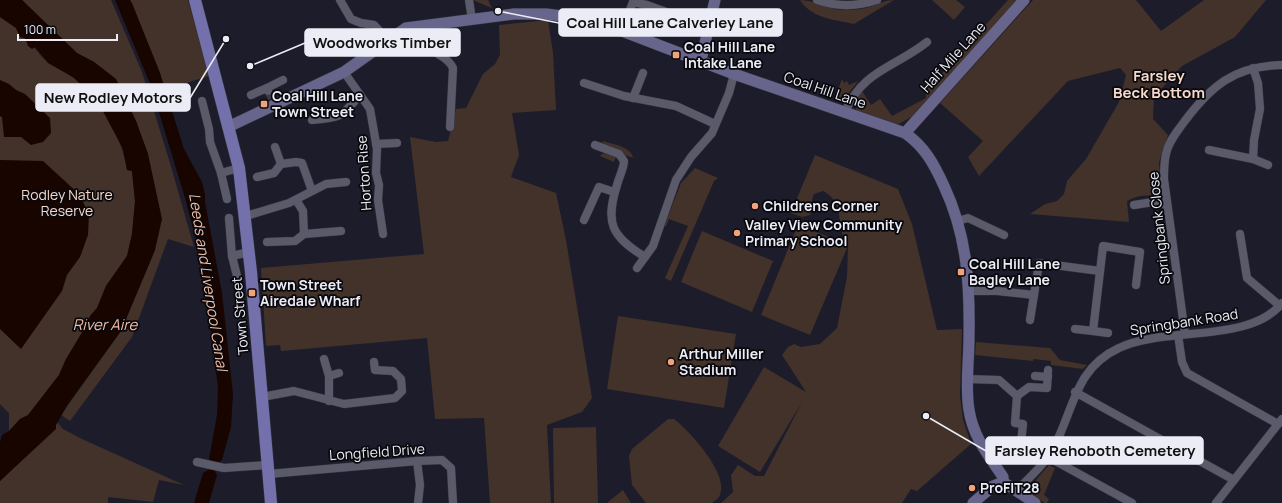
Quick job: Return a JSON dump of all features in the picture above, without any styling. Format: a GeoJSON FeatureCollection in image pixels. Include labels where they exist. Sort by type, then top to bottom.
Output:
{"type":"FeatureCollection","features":[{"type":"Feature","properties":{"kind":"main road","name":"Town Street"},"geometry":{"type":"LineString","coordinates":[[195,0],[239,168],[246,216],[271,503]]}},
{"type":"Feature","properties":{"kind":"street"},"geometry":{"type":"LineString","coordinates":[[340,0],[351,19],[361,23],[374,25],[388,40]]}},
{"type":"Feature","properties":{"kind":"street"},"geometry":{"type":"LineString","coordinates":[[468,0],[472,20]]}},
{"type":"Feature","properties":{"kind":"street"},"geometry":{"type":"LineString","coordinates":[[701,60],[715,0]]}},
{"type":"Feature","properties":{"kind":"street"},"geometry":{"type":"LineString","coordinates":[[817,0],[828,4],[849,6],[877,0]]}},
{"type":"Feature","properties":{"kind":"street","name":"Half Mile Lane"},"geometry":{"type":"LineString","coordinates":[[905,133],[1024,0]]}},
{"type":"Feature","properties":{"kind":"street"},"geometry":{"type":"LineString","coordinates":[[622,31],[633,2],[647,5],[680,17]]}},
{"type":"Feature","properties":{"kind":"street","name":"Coal Hill Lane"},"geometry":{"type":"LineString","coordinates":[[228,127],[271,95],[344,72],[406,28],[514,14],[546,14],[571,17],[622,31],[701,60],[734,74],[905,133],[918,143],[929,155],[953,205],[961,231],[969,292],[967,379],[969,411],[981,446],[1003,477],[1003,482]]}},
{"type":"Feature","properties":{"kind":"street"},"geometry":{"type":"LineString","coordinates":[[427,25],[430,47],[434,52],[450,62],[454,68],[450,127]]}},
{"type":"Feature","properties":{"kind":"street"},"geometry":{"type":"LineString","coordinates":[[845,112],[851,98],[862,83],[885,67],[915,51],[927,42]]}},
{"type":"Feature","properties":{"kind":"street","name":"Springbank Close"},"geometry":{"type":"LineString","coordinates":[[1280,422],[1187,373],[1182,362],[1182,335],[1164,166],[1166,153],[1173,138],[1199,101],[1228,77],[1254,68],[1282,65]]}},
{"type":"Feature","properties":{"kind":"street"},"geometry":{"type":"LineString","coordinates":[[1253,159],[1254,140],[1260,109],[1258,83],[1254,68]]}},
{"type":"Feature","properties":{"kind":"street","name":"Horton Rise"},"geometry":{"type":"LineString","coordinates":[[344,72],[366,101],[370,109],[376,144],[376,173],[379,185],[378,200],[383,234]]}},
{"type":"Feature","properties":{"kind":"street"},"geometry":{"type":"LineString","coordinates":[[633,98],[643,73]]}},
{"type":"Feature","properties":{"kind":"street"},"geometry":{"type":"LineString","coordinates":[[637,268],[653,246],[676,180],[690,157],[712,133],[729,93],[734,74]]}},
{"type":"Feature","properties":{"kind":"street"},"geometry":{"type":"LineString","coordinates":[[251,95],[271,95],[283,80]]}},
{"type":"Feature","properties":{"kind":"street"},"geometry":{"type":"LineString","coordinates":[[584,83],[633,98],[676,106],[715,124]]}},
{"type":"Feature","properties":{"kind":"street"},"geometry":{"type":"LineString","coordinates":[[312,120],[336,118],[343,114],[360,95]]}},
{"type":"Feature","properties":{"kind":"street"},"geometry":{"type":"LineString","coordinates":[[202,101],[209,129],[210,142],[221,173],[227,199]]}},
{"type":"Feature","properties":{"kind":"street"},"geometry":{"type":"LineString","coordinates":[[376,144],[397,143]]}},
{"type":"Feature","properties":{"kind":"street"},"geometry":{"type":"LineString","coordinates":[[595,145],[619,154],[624,161],[610,206],[610,216],[618,236],[627,246],[645,257]]}},
{"type":"Feature","properties":{"kind":"street"},"geometry":{"type":"LineString","coordinates":[[275,147],[280,164]]}},
{"type":"Feature","properties":{"kind":"street"},"geometry":{"type":"LineString","coordinates":[[1209,150],[1253,159],[1268,165]]}},
{"type":"Feature","properties":{"kind":"street"},"geometry":{"type":"LineString","coordinates":[[257,177],[274,173],[280,164],[296,162],[302,163],[312,191]]}},
{"type":"Feature","properties":{"kind":"street"},"geometry":{"type":"LineString","coordinates":[[221,173],[239,168]]}},
{"type":"Feature","properties":{"kind":"street"},"geometry":{"type":"LineString","coordinates":[[246,216],[296,200],[326,184],[346,182]]}},
{"type":"Feature","properties":{"kind":"street"},"geometry":{"type":"LineString","coordinates":[[584,220],[599,187],[614,192]]}},
{"type":"Feature","properties":{"kind":"street"},"geometry":{"type":"LineString","coordinates":[[296,200],[303,212],[304,234]]}},
{"type":"Feature","properties":{"kind":"street"},"geometry":{"type":"LineString","coordinates":[[1134,205],[1153,202],[1167,205]]}},
{"type":"Feature","properties":{"kind":"street"},"geometry":{"type":"LineString","coordinates":[[229,218],[232,256],[237,276]]}},
{"type":"Feature","properties":{"kind":"street"},"geometry":{"type":"LineString","coordinates":[[958,221],[968,218],[1004,235]]}},
{"type":"Feature","properties":{"kind":"street"},"geometry":{"type":"LineString","coordinates":[[267,242],[295,241],[304,234],[341,232]]}},
{"type":"Feature","properties":{"kind":"street"},"geometry":{"type":"LineString","coordinates":[[1240,234],[1246,278],[1281,304]]}},
{"type":"Feature","properties":{"kind":"street"},"geometry":{"type":"LineString","coordinates":[[1093,331],[1103,246],[1140,252],[1136,285]]}},
{"type":"Feature","properties":{"kind":"street"},"geometry":{"type":"LineString","coordinates":[[232,256],[249,252]]}},
{"type":"Feature","properties":{"kind":"street"},"geometry":{"type":"LineString","coordinates":[[1030,320],[1039,263],[1100,271]]}},
{"type":"Feature","properties":{"kind":"street"},"geometry":{"type":"LineString","coordinates":[[969,292],[997,291],[1034,295]]}},
{"type":"Feature","properties":{"kind":"street","name":"Springbank Road"},"geometry":{"type":"LineString","coordinates":[[1017,490],[1048,457],[1060,434],[1076,392],[1091,368],[1104,357],[1118,348],[1148,339],[1254,324],[1274,312],[1281,304]]}},
{"type":"Feature","properties":{"kind":"street"},"geometry":{"type":"LineString","coordinates":[[1075,329],[1108,333]]}},
{"type":"Feature","properties":{"kind":"street"},"geometry":{"type":"LineString","coordinates":[[324,359],[329,376],[329,401]]}},
{"type":"Feature","properties":{"kind":"street"},"geometry":{"type":"LineString","coordinates":[[262,397],[294,392],[344,404],[395,398],[402,391],[401,379],[393,371],[375,370],[374,362]]}},
{"type":"Feature","properties":{"kind":"street"},"geometry":{"type":"LineString","coordinates":[[329,376],[339,373]]}},
{"type":"Feature","properties":{"kind":"street"},"geometry":{"type":"LineString","coordinates":[[1017,396],[1030,387],[1047,388],[1048,373],[1035,376]]}},
{"type":"Feature","properties":{"kind":"street"},"geometry":{"type":"LineString","coordinates":[[967,379],[998,380],[1017,396]]}},
{"type":"Feature","properties":{"kind":"street"},"geometry":{"type":"LineString","coordinates":[[1076,392],[1234,480]]}},
{"type":"Feature","properties":{"kind":"street"},"geometry":{"type":"LineString","coordinates":[[1016,456],[1017,442],[1021,443],[1023,424],[1015,423],[1017,396]]}},
{"type":"Feature","properties":{"kind":"street"},"geometry":{"type":"LineString","coordinates":[[1216,503],[1280,422]]}},
{"type":"Feature","properties":{"kind":"street"},"geometry":{"type":"LineString","coordinates":[[1048,457],[1132,503]]}},
{"type":"Feature","properties":{"kind":"street","name":"Longfield Drive"},"geometry":{"type":"LineString","coordinates":[[197,462],[224,468],[268,470],[442,460],[451,468],[454,503]]}},
{"type":"Feature","properties":{"kind":"street"},"geometry":{"type":"LineString","coordinates":[[417,461],[420,485],[418,503]]}},
{"type":"Feature","properties":{"kind":"street"},"geometry":{"type":"LineString","coordinates":[[973,503],[993,486],[1003,482],[1035,503]]}},
{"type":"Feature","properties":{"kind":"green space"},"geometry":{"type":"Polygon","coordinates":[[[22,0],[111,0],[142,72],[194,247],[168,239],[132,337],[70,421],[61,415],[121,331],[155,250],[148,154],[136,121],[116,79],[94,62],[77,53],[22,0]]]}},
{"type":"Feature","properties":{"kind":"green space"},"geometry":{"type":"Polygon","coordinates":[[[130,0],[188,0],[209,76],[163,90],[160,73],[130,0]]]}},
{"type":"Feature","properties":{"kind":"green space"},"geometry":{"type":"Polygon","coordinates":[[[474,0],[488,0],[492,8],[475,1],[474,0]]]}},
{"type":"Feature","properties":{"kind":"green space"},"geometry":{"type":"Polygon","coordinates":[[[800,0],[811,1],[842,10],[854,10],[894,0],[854,24],[824,17],[810,11],[800,0]]]}},
{"type":"Feature","properties":{"kind":"green space"},"geometry":{"type":"Polygon","coordinates":[[[932,0],[956,0],[965,7],[954,20],[932,0]]]}},
{"type":"Feature","properties":{"kind":"green space"},"geometry":{"type":"Polygon","coordinates":[[[1008,0],[1019,0],[913,116],[897,125],[857,112],[855,101],[862,91],[871,105],[880,99],[892,116],[926,98],[926,93],[923,88],[934,82],[1008,0]]]}},
{"type":"Feature","properties":{"kind":"green space"},"geometry":{"type":"Polygon","coordinates":[[[1033,0],[1136,0],[1161,31],[1204,0],[1266,0],[1235,37],[1182,66],[1154,97],[1153,119],[1168,135],[1159,162],[1161,200],[1153,196],[1144,196],[1135,197],[1127,201],[1129,222],[1030,214],[1045,204],[1057,201],[1064,194],[1067,181],[1086,159],[1119,102],[1126,75],[1120,68],[1068,81],[979,176],[968,157],[983,141],[940,103],[1033,0]]]}},
{"type":"Feature","properties":{"kind":"green space","name":"Rodley Nature Reserve"},"geometry":{"type":"Polygon","coordinates":[[[0,17],[16,28],[20,36],[25,38],[45,60],[72,77],[85,88],[102,108],[120,144],[127,170],[132,171],[135,201],[132,234],[127,256],[106,286],[97,308],[90,316],[86,326],[66,359],[59,375],[28,415],[20,419],[9,431],[9,413],[0,404],[0,17]]]}},
{"type":"Feature","properties":{"kind":"green space"},"geometry":{"type":"Polygon","coordinates":[[[548,20],[553,53],[556,110],[512,113],[519,155],[511,177],[556,193],[566,240],[592,398],[582,412],[547,425],[551,503],[490,503],[484,418],[435,419],[427,338],[281,351],[280,345],[266,346],[261,268],[424,254],[410,137],[436,142],[448,141],[456,109],[466,108],[483,74],[495,64],[500,55],[499,25],[548,20]]]}},
{"type":"Feature","properties":{"kind":"green space"},"geometry":{"type":"Polygon","coordinates":[[[842,79],[844,83],[847,81],[849,85],[858,81],[845,98],[839,101],[835,98],[842,79]]]}},
{"type":"Feature","properties":{"kind":"green space"},"geometry":{"type":"Polygon","coordinates":[[[603,141],[629,151],[633,158],[601,146],[603,141]]]}},
{"type":"Feature","properties":{"kind":"green space"},"geometry":{"type":"Polygon","coordinates":[[[607,153],[616,157],[614,162],[600,156],[607,153]]]}},
{"type":"Feature","properties":{"kind":"green space"},"geometry":{"type":"Polygon","coordinates":[[[815,155],[898,189],[912,224],[937,330],[962,329],[960,396],[963,420],[971,444],[917,491],[911,489],[902,503],[721,503],[733,492],[731,475],[738,465],[755,476],[764,476],[802,402],[760,472],[718,446],[764,367],[806,392],[782,355],[788,347],[794,344],[801,347],[820,344],[837,328],[847,277],[848,246],[810,335],[761,315],[798,225],[847,244],[842,233],[836,204],[829,195],[823,191],[814,194],[810,215],[802,217],[791,213],[815,155]]]}},
{"type":"Feature","properties":{"kind":"green space"},"geometry":{"type":"Polygon","coordinates":[[[695,168],[718,178],[714,181],[671,281],[665,278],[688,226],[669,219],[666,226],[664,226],[681,183],[695,168]]]}},
{"type":"Feature","properties":{"kind":"green space"},"geometry":{"type":"Polygon","coordinates":[[[702,231],[773,261],[752,312],[681,282],[702,231]]]}},
{"type":"Feature","properties":{"kind":"green space","name":"Arthur Miller Stadium"},"geometry":{"type":"Polygon","coordinates":[[[618,316],[736,334],[724,408],[607,389],[618,316]]]}},
{"type":"Feature","properties":{"kind":"green space"},"geometry":{"type":"Polygon","coordinates":[[[976,342],[1050,348],[1060,360],[1087,365],[1083,369],[1051,365],[1051,361],[1034,359],[1033,361],[975,355],[976,342]]]}},
{"type":"Feature","properties":{"kind":"green space"},"geometry":{"type":"Polygon","coordinates":[[[668,419],[674,419],[689,433],[714,466],[720,478],[721,488],[719,497],[712,503],[646,503],[632,485],[629,456],[632,449],[668,419]]]}},
{"type":"Feature","properties":{"kind":"green space"},"geometry":{"type":"Polygon","coordinates":[[[57,422],[63,429],[82,439],[184,485],[159,480],[153,502],[108,497],[108,503],[0,503],[0,481],[55,427],[57,422]]]}},
{"type":"Feature","properties":{"kind":"green space"},"geometry":{"type":"Polygon","coordinates":[[[596,427],[598,503],[554,503],[553,428],[596,427]]]}},
{"type":"Feature","properties":{"kind":"green space"},"geometry":{"type":"Polygon","coordinates":[[[1049,465],[1055,468],[1044,495],[1049,499],[1047,503],[1045,503],[1033,496],[1028,489],[1049,465]]]}},
{"type":"Feature","properties":{"kind":"green space"},"geometry":{"type":"Polygon","coordinates":[[[623,490],[631,503],[608,503],[608,502],[623,490]]]}},
{"type":"Feature","properties":{"kind":"water","name":"River Aire"},"geometry":{"type":"Polygon","coordinates":[[[0,0],[22,0],[77,53],[94,62],[116,79],[136,121],[148,154],[162,219],[155,250],[121,331],[68,404],[56,425],[56,429],[0,481],[0,442],[2,435],[9,431],[20,419],[28,415],[59,375],[66,359],[86,326],[90,316],[97,308],[106,286],[127,256],[132,234],[135,201],[132,171],[127,170],[123,149],[97,100],[73,77],[48,63],[35,47],[32,49],[28,46],[25,38],[20,37],[16,28],[0,17],[0,0]]]}},
{"type":"Feature","properties":{"kind":"water","name":"Leeds and Liverpool Canal"},"geometry":{"type":"Polygon","coordinates":[[[115,0],[130,0],[132,3],[160,73],[184,149],[202,182],[205,194],[205,202],[222,293],[233,394],[231,427],[222,460],[218,463],[215,472],[217,475],[209,503],[194,503],[203,473],[210,469],[212,462],[209,459],[217,415],[218,387],[201,258],[185,198],[151,86],[115,0]]]}},
{"type":"Feature","properties":{"kind":"water"},"geometry":{"type":"Polygon","coordinates":[[[0,80],[25,94],[50,118],[51,133],[43,142],[31,145],[21,137],[4,137],[2,117],[0,116],[0,80]]]}},
{"type":"Feature","properties":{"kind":"water"},"geometry":{"type":"Polygon","coordinates":[[[0,160],[43,161],[79,194],[89,214],[88,235],[80,257],[67,275],[62,291],[21,349],[0,329],[0,160]]]}},
{"type":"Feature","properties":{"kind":"tunnel"},"geometry":{"type":"LineString","coordinates":[[268,91],[272,98]]}},
{"type":"Feature","properties":{"kind":"place","name":"Coal Hill Lane Calverley Lane"},"geometry":{"type":"Point","coordinates":[498,11]}},
{"type":"Feature","properties":{"kind":"place","name":"New Rodley Motors"},"geometry":{"type":"Point","coordinates":[226,39]}},
{"type":"Feature","properties":{"kind":"place","name":"Coal Hill Lane Intake Lane"},"geometry":{"type":"Point","coordinates":[676,55]}},
{"type":"Feature","properties":{"kind":"place","name":"Woodworks Timber"},"geometry":{"type":"Point","coordinates":[250,66]}},
{"type":"Feature","properties":{"kind":"place","name":"Coal Hill Lane Town Street"},"geometry":{"type":"Point","coordinates":[264,104]}},
{"type":"Feature","properties":{"kind":"place","name":"Childrens Corner"},"geometry":{"type":"Point","coordinates":[755,206]}},
{"type":"Feature","properties":{"kind":"place","name":"Valley View Community Primary School"},"geometry":{"type":"Point","coordinates":[737,233]}},
{"type":"Feature","properties":{"kind":"place","name":"Coal Hill Lane Bagley Lane"},"geometry":{"type":"Point","coordinates":[961,272]}},
{"type":"Feature","properties":{"kind":"place","name":"Town Street Airedale Wharf"},"geometry":{"type":"Point","coordinates":[252,293]}},
{"type":"Feature","properties":{"kind":"place","name":"Arthur Miller Stadium"},"geometry":{"type":"Point","coordinates":[671,362]}},
{"type":"Feature","properties":{"kind":"place","name":"Farsley Rehoboth Cemetery"},"geometry":{"type":"Point","coordinates":[926,416]}},
{"type":"Feature","properties":{"kind":"place","name":"ProFIT28"},"geometry":{"type":"Point","coordinates":[972,488]}},
{"type":"Feature","properties":{"kind":"district","name":"Farsley Beck Bottom"},"geometry":{"type":"Point","coordinates":[1159,84]}}]}
